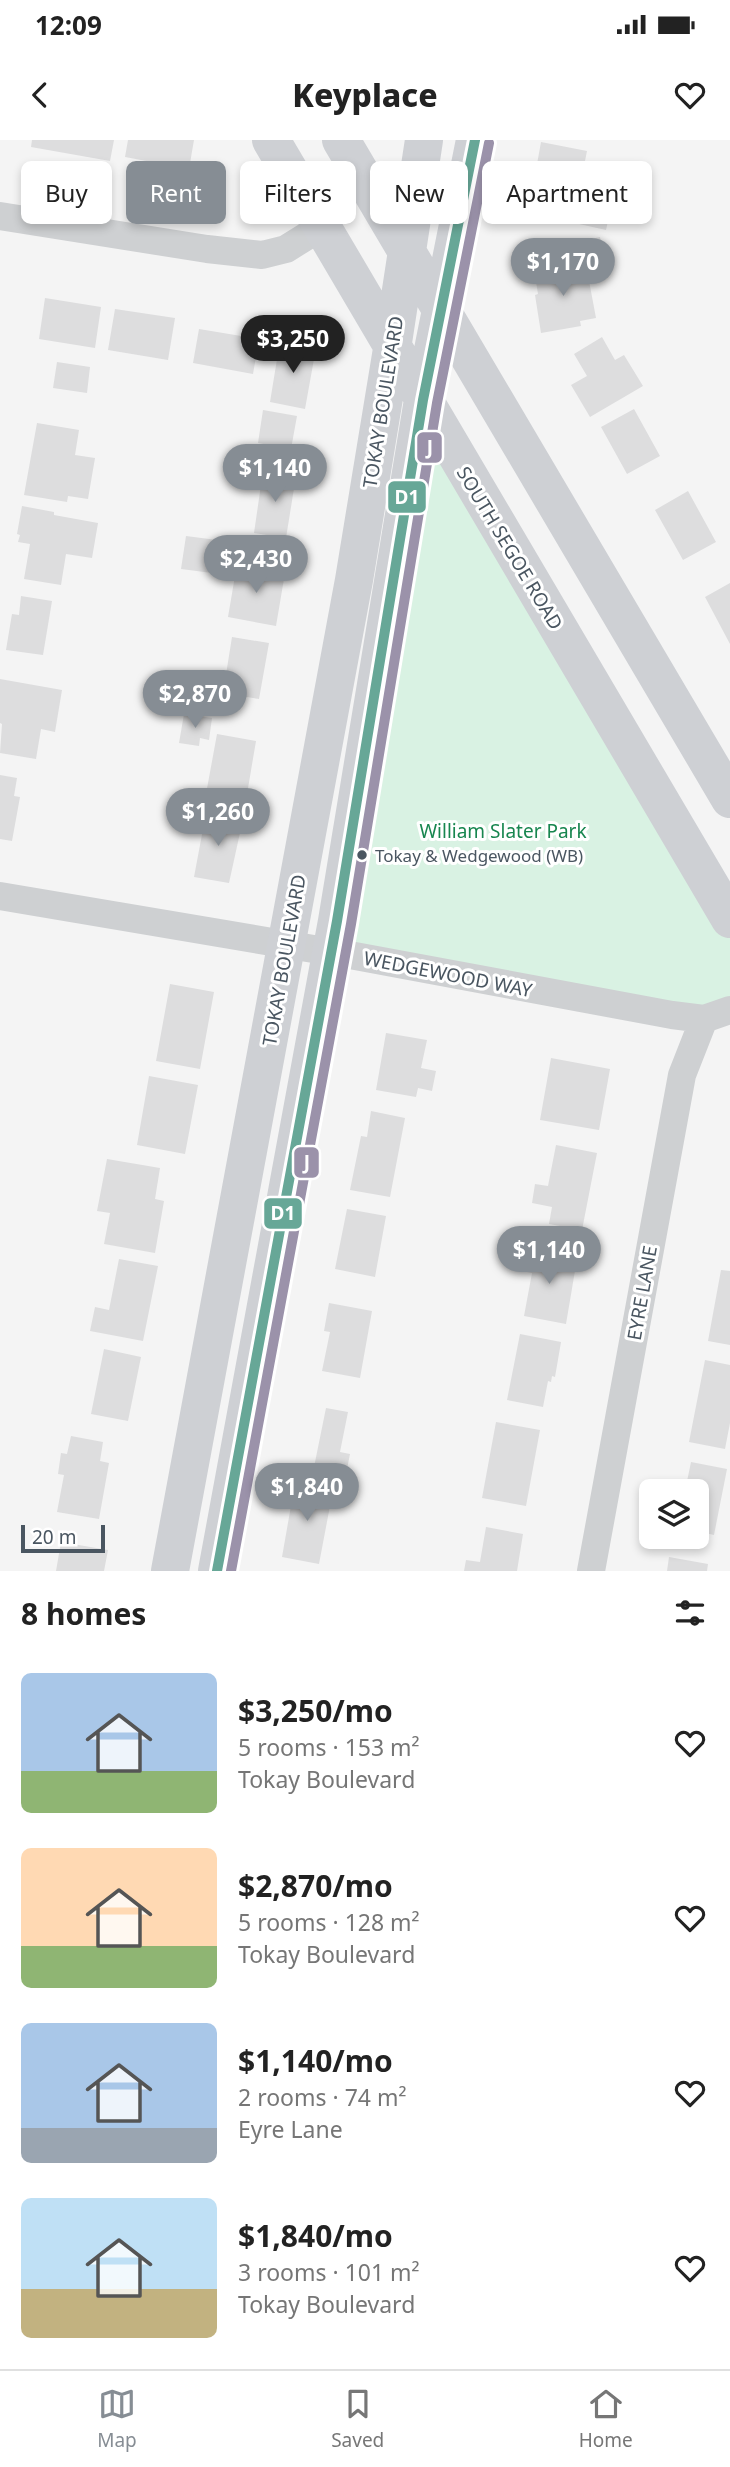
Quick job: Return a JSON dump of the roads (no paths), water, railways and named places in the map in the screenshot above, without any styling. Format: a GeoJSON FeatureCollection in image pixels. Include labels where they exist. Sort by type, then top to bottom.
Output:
{"type":"FeatureCollection","features":[{"type":"Feature","properties":{"kind":"street","name":"SOUTH SEGOE ROAD"},"geometry":{"type":"LineString","coordinates":[[271,140],[730,919]]}},
{"type":"Feature","properties":{"kind":"street"},"geometry":{"type":"LineString","coordinates":[[341,140],[730,799]]}},
{"type":"Feature","properties":{"kind":"street","name":"TOKAY BOULEVARD"},"geometry":{"type":"LineString","coordinates":[[170,1571],[354,580],[424,140]]}},
{"type":"Feature","properties":{"kind":"street","name":"TOKAY BOULEVARD"},"geometry":{"type":"LineString","coordinates":[[217,1571],[331,952],[423,400],[475,140]]}},
{"type":"Feature","properties":{"kind":"street"},"geometry":{"type":"LineString","coordinates":[[0,219],[262,255],[286,249],[323,226]]}},
{"type":"Feature","properties":{"kind":"street","name":"WEDGEWOOD WAY"},"geometry":{"type":"LineString","coordinates":[[0,896],[331,952],[672,1015],[717,1014]]}},
{"type":"Feature","properties":{"kind":"street","name":"EYRE LANE"},"geometry":{"type":"LineString","coordinates":[[591,1571],[682,1076],[717,1014]]}},
{"type":"Feature","properties":{"kind":"place","name":"Tokay & Wedgewood (WB)"},"geometry":{"type":"Point","coordinates":[362,855]}},
{"type":"Feature","properties":{"kind":"park label","name":"William Slater Park"},"geometry":{"type":"Point","coordinates":[503,831]}}]}
